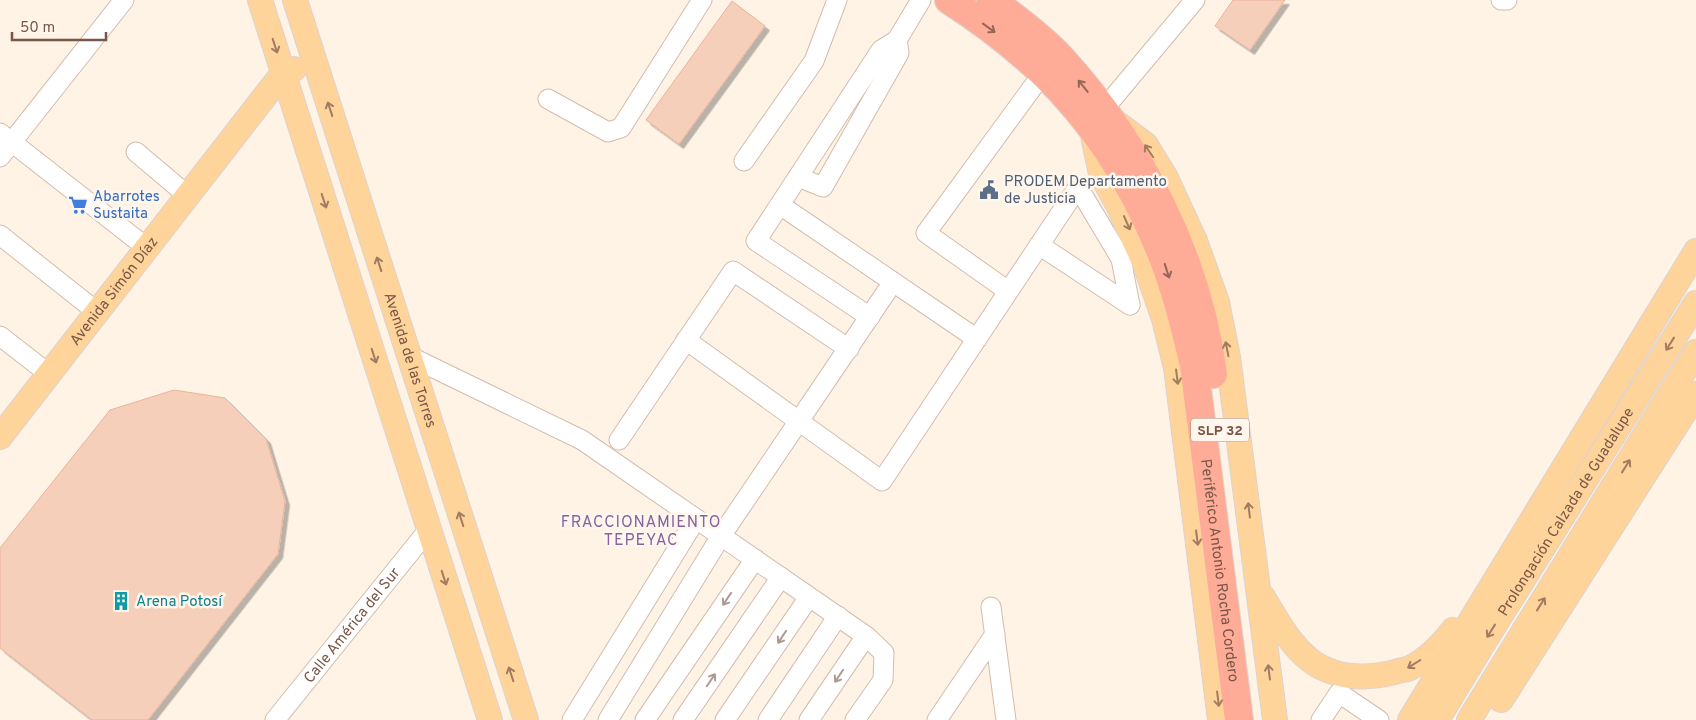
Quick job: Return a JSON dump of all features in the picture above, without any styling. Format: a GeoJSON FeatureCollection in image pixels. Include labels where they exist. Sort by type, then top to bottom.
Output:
{"type":"FeatureCollection","features":[{"type":"Feature","properties":{"kind":"highway","name":"Periférico Antonio Rocha Cordero"},"geometry":{"type":"LineString","coordinates":[[949,0],[998,35],[1101,119]]}},
{"type":"Feature","properties":{"kind":"highway","name":"Periférico Antonio Rocha Cordero"},"geometry":{"type":"LineString","coordinates":[[992,0],[1018,20],[1060,58],[1101,119],[1124,159],[1134,196],[1162,256],[1181,313],[1194,365],[1239,720]]}},
{"type":"Feature","properties":{"kind":"highway","name":"Periférico Antonio Rocha Cordero"},"geometry":{"type":"LineString","coordinates":[[1124,159],[1151,186],[1180,248],[1200,307],[1212,360],[1257,720]]}},
{"type":"Feature","properties":{"kind":"main road"},"geometry":{"type":"LineString","coordinates":[[260,0],[490,720]]}},
{"type":"Feature","properties":{"kind":"main road","name":"Avenida de las Torres"},"geometry":{"type":"LineString","coordinates":[[295,0],[526,720]]}},
{"type":"Feature","properties":{"kind":"main road"},"geometry":{"type":"LineString","coordinates":[[283,73],[314,61]]}},
{"type":"Feature","properties":{"kind":"main road","name":"Avenida Simón Díaz"},"geometry":{"type":"LineString","coordinates":[[1,435],[283,73]]}},
{"type":"Feature","properties":{"kind":"main road"},"geometry":{"type":"LineString","coordinates":[[1220,720],[1176,368],[1164,319],[1145,264],[1118,204],[1101,174],[1101,119],[1146,144],[1166,178],[1195,241],[1217,302],[1228,357],[1275,720]]}},
{"type":"Feature","properties":{"kind":"main road"},"geometry":{"type":"LineString","coordinates":[[1410,720],[1696,251]]}},
{"type":"Feature","properties":{"kind":"main road","name":"Prolongación Calzada de Guadalupe"},"geometry":{"type":"LineString","coordinates":[[1437,720],[1696,303]]}},
{"type":"Feature","properties":{"kind":"main road","name":"Prolongación Calzada de Guadalupe"},"geometry":{"type":"LineString","coordinates":[[1469,720],[1696,352]]}},
{"type":"Feature","properties":{"kind":"main road"},"geometry":{"type":"LineString","coordinates":[[1488,720],[1696,394]]}},
{"type":"Feature","properties":{"kind":"main road"},"geometry":{"type":"LineString","coordinates":[[1259,590],[1278,623],[1294,644],[1311,661],[1329,671],[1352,677],[1380,676],[1410,668],[1440,646],[1496,579]]}},
{"type":"Feature","properties":{"kind":"street"},"geometry":{"type":"LineString","coordinates":[[0,157],[6,138],[124,0]]}},
{"type":"Feature","properties":{"kind":"street"},"geometry":{"type":"LineString","coordinates":[[548,99],[608,132],[620,128],[702,0]]}},
{"type":"Feature","properties":{"kind":"street"},"geometry":{"type":"LineString","coordinates":[[744,161],[814,61],[838,0]]}},
{"type":"Feature","properties":{"kind":"street"},"geometry":{"type":"LineString","coordinates":[[870,317],[756,240],[881,50],[896,40],[921,0]]}},
{"type":"Feature","properties":{"kind":"street"},"geometry":{"type":"LineString","coordinates":[[1101,119],[1195,0]]}},
{"type":"Feature","properties":{"kind":"street"},"geometry":{"type":"LineString","coordinates":[[1501,0],[1507,0]]}},
{"type":"Feature","properties":{"kind":"street"},"geometry":{"type":"LineString","coordinates":[[798,177],[823,187],[899,53],[896,40]]}},
{"type":"Feature","properties":{"kind":"street"},"geometry":{"type":"LineString","coordinates":[[1008,292],[926,234],[1043,73]]}},
{"type":"Feature","properties":{"kind":"street"},"geometry":{"type":"LineString","coordinates":[[6,138],[147,248]]}},
{"type":"Feature","properties":{"kind":"street"},"geometry":{"type":"LineString","coordinates":[[136,152],[187,195]]}},
{"type":"Feature","properties":{"kind":"street"},"geometry":{"type":"LineString","coordinates":[[686,340],[882,481],[1039,245],[1078,187],[1121,259],[1130,305],[1039,245]]}},
{"type":"Feature","properties":{"kind":"street"},"geometry":{"type":"LineString","coordinates":[[780,205],[977,339]]}},
{"type":"Feature","properties":{"kind":"street"},"geometry":{"type":"LineString","coordinates":[[0,234],[97,312]]}},
{"type":"Feature","properties":{"kind":"street"},"geometry":{"type":"LineString","coordinates":[[619,440],[733,271],[848,348]]}},
{"type":"Feature","properties":{"kind":"street"},"geometry":{"type":"LineString","coordinates":[[608,720],[721,536],[893,282]]}},
{"type":"Feature","properties":{"kind":"street"},"geometry":{"type":"LineString","coordinates":[[0,336],[49,374]]}},
{"type":"Feature","properties":{"kind":"street"},"geometry":{"type":"LineString","coordinates":[[409,356],[582,440],[866,636],[884,653],[883,680],[855,720]]}},
{"type":"Feature","properties":{"kind":"street"},"geometry":{"type":"LineString","coordinates":[[577,718],[696,519]]}},
{"type":"Feature","properties":{"kind":"street","name":"Calle América del Sur"},"geometry":{"type":"LineString","coordinates":[[275,720],[429,529]]}},
{"type":"Feature","properties":{"kind":"street"},"geometry":{"type":"LineString","coordinates":[[646,720],[755,559]]}},
{"type":"Feature","properties":{"kind":"street"},"geometry":{"type":"LineString","coordinates":[[684,720],[781,577]]}},
{"type":"Feature","properties":{"kind":"street"},"geometry":{"type":"LineString","coordinates":[[725,720],[809,597]]}},
{"type":"Feature","properties":{"kind":"street"},"geometry":{"type":"LineString","coordinates":[[991,607],[1006,720]]}},
{"type":"Feature","properties":{"kind":"street"},"geometry":{"type":"LineString","coordinates":[[768,720],[838,616]]}},
{"type":"Feature","properties":{"kind":"street"},"geometry":{"type":"LineString","coordinates":[[936,720],[995,634]]}},
{"type":"Feature","properties":{"kind":"street"},"geometry":{"type":"LineString","coordinates":[[809,720],[866,636]]}},
{"type":"Feature","properties":{"kind":"street"},"geometry":{"type":"LineString","coordinates":[[1320,720],[1339,693],[1379,720]]}},
{"type":"Feature","properties":{"kind":"building"},"geometry":{"type":"Polygon","coordinates":[[[1233,0],[1285,0],[1250,50],[1215,26],[1233,0]]]}},
{"type":"Feature","properties":{"kind":"building"},"geometry":{"type":"Polygon","coordinates":[[[732,1],[765,26],[679,144],[646,120],[732,1]]]}},
{"type":"Feature","properties":{"kind":"building","name":"Arena Potosí"},"geometry":{"type":"Polygon","coordinates":[[[174,390],[225,398],[266,439],[285,501],[278,554],[148,720],[92,720],[0,648],[0,548],[110,410],[174,390]]]}},
{"type":"Feature","properties":{"kind":"place","name":"PRODEM Departamento de Justicia"},"geometry":{"type":"Point","coordinates":[989,190]}},
{"type":"Feature","properties":{"kind":"place","name":"Abarrotes Sustaita"},"geometry":{"type":"Point","coordinates":[78,205]}},
{"type":"Feature","properties":{"kind":"place","name":"Arena Potosí"},"geometry":{"type":"Point","coordinates":[121,601]}},
{"type":"Feature","properties":{"kind":"district","name":"FRACCIONAMIENTO TEPEYAC"},"geometry":{"type":"Point","coordinates":[641,530]}}]}
